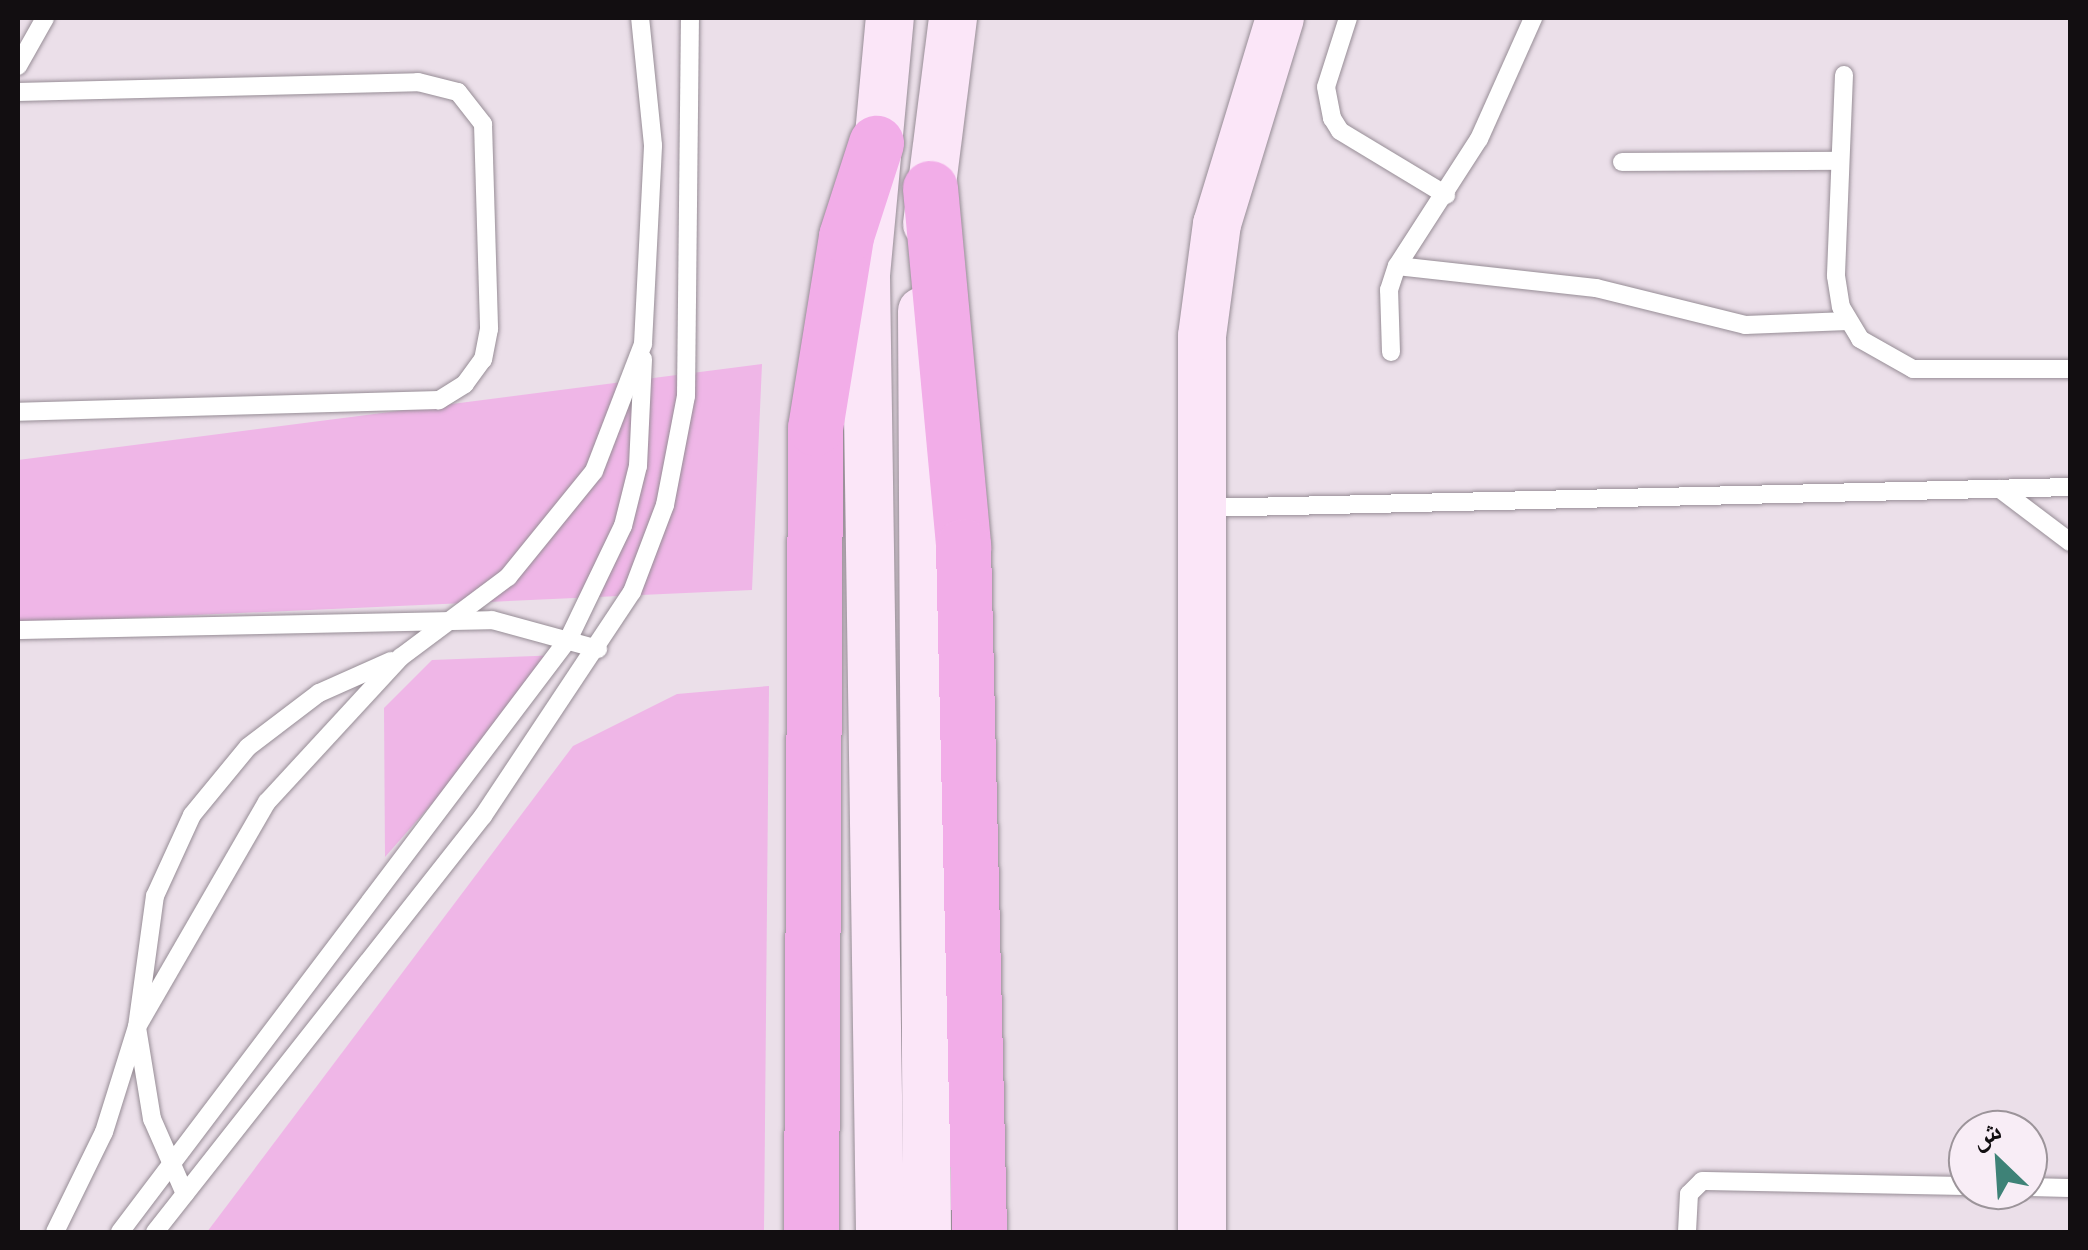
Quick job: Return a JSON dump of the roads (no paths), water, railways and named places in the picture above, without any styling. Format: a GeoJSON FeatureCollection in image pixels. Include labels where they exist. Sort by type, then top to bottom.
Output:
{"type":"FeatureCollection","features":[{"type":"Feature","properties":{"kind":"highway"},"geometry":{"type":"LineString","coordinates":[[810,1232],[815,428],[838,274],[876,143]]}},
{"type":"Feature","properties":{"kind":"highway"},"geometry":{"type":"LineString","coordinates":[[930,188],[963,546],[979,1232]]}},
{"type":"Feature","properties":{"kind":"main road"},"geometry":{"type":"LineString","coordinates":[[858,18],[882,76]]}},
{"type":"Feature","properties":{"kind":"main road"},"geometry":{"type":"LineString","coordinates":[[880,1232],[866,342],[876,143],[890,18]]}},
{"type":"Feature","properties":{"kind":"main road"},"geometry":{"type":"LineString","coordinates":[[928,1232],[918,418],[930,188],[953,18]]}},
{"type":"Feature","properties":{"kind":"main road"},"geometry":{"type":"LineString","coordinates":[[1202,1232],[1200,508],[1207,280],[1280,18]]}},
{"type":"Feature","properties":{"kind":"lane"},"geometry":{"type":"LineString","coordinates":[[18,66],[45,18]]}},
{"type":"Feature","properties":{"kind":"lane"},"geometry":{"type":"LineString","coordinates":[[120,1232],[169,1163],[480,764],[569,638],[600,583],[634,481],[653,195],[640,18]]}},
{"type":"Feature","properties":{"kind":"lane"},"geometry":{"type":"LineString","coordinates":[[155,1232],[482,816],[598,649],[666,505],[686,396],[690,18]]}},
{"type":"Feature","properties":{"kind":"lane"},"geometry":{"type":"LineString","coordinates":[[1348,18],[1326,87],[1332,118],[1340,131],[1446,195]]}},
{"type":"Feature","properties":{"kind":"lane"},"geometry":{"type":"LineString","coordinates":[[1391,352],[1388,290],[1397,266],[1446,195],[1533,18]]}},
{"type":"Feature","properties":{"kind":"lane"},"geometry":{"type":"LineString","coordinates":[[1844,75],[1836,276],[1848,321],[1876,352],[1914,369],[2070,369]]}},
{"type":"Feature","properties":{"kind":"lane"},"geometry":{"type":"LineString","coordinates":[[18,92],[418,82],[458,92],[482,124],[489,329],[482,360],[465,384],[438,400],[18,412]]}},
{"type":"Feature","properties":{"kind":"lane"},"geometry":{"type":"LineString","coordinates":[[1622,162],[1840,161]]}},
{"type":"Feature","properties":{"kind":"lane"},"geometry":{"type":"LineString","coordinates":[[1397,266],[1596,288],[1745,326],[1848,321]]}},
{"type":"Feature","properties":{"kind":"lane"},"geometry":{"type":"LineString","coordinates":[[55,1232],[104,1132],[136,1027],[143,938],[192,815],[282,718],[401,657],[508,576],[574,499],[623,409],[643,344]]}},
{"type":"Feature","properties":{"kind":"lane"},"geometry":{"type":"LineString","coordinates":[[1200,508],[2070,486]]}},
{"type":"Feature","properties":{"kind":"lane"},"geometry":{"type":"LineString","coordinates":[[2000,488],[2070,542]]}},
{"type":"Feature","properties":{"kind":"lane"},"geometry":{"type":"LineString","coordinates":[[18,630],[451,620],[569,638],[598,649]]}},
{"type":"Feature","properties":{"kind":"lane"},"geometry":{"type":"LineString","coordinates":[[186,1194],[152,1119],[136,1027],[267,802],[401,657]]}},
{"type":"Feature","properties":{"kind":"lane"},"geometry":{"type":"LineString","coordinates":[[1687,1232],[1688,1194],[1702,1182],[1948,1186]]}}]}
